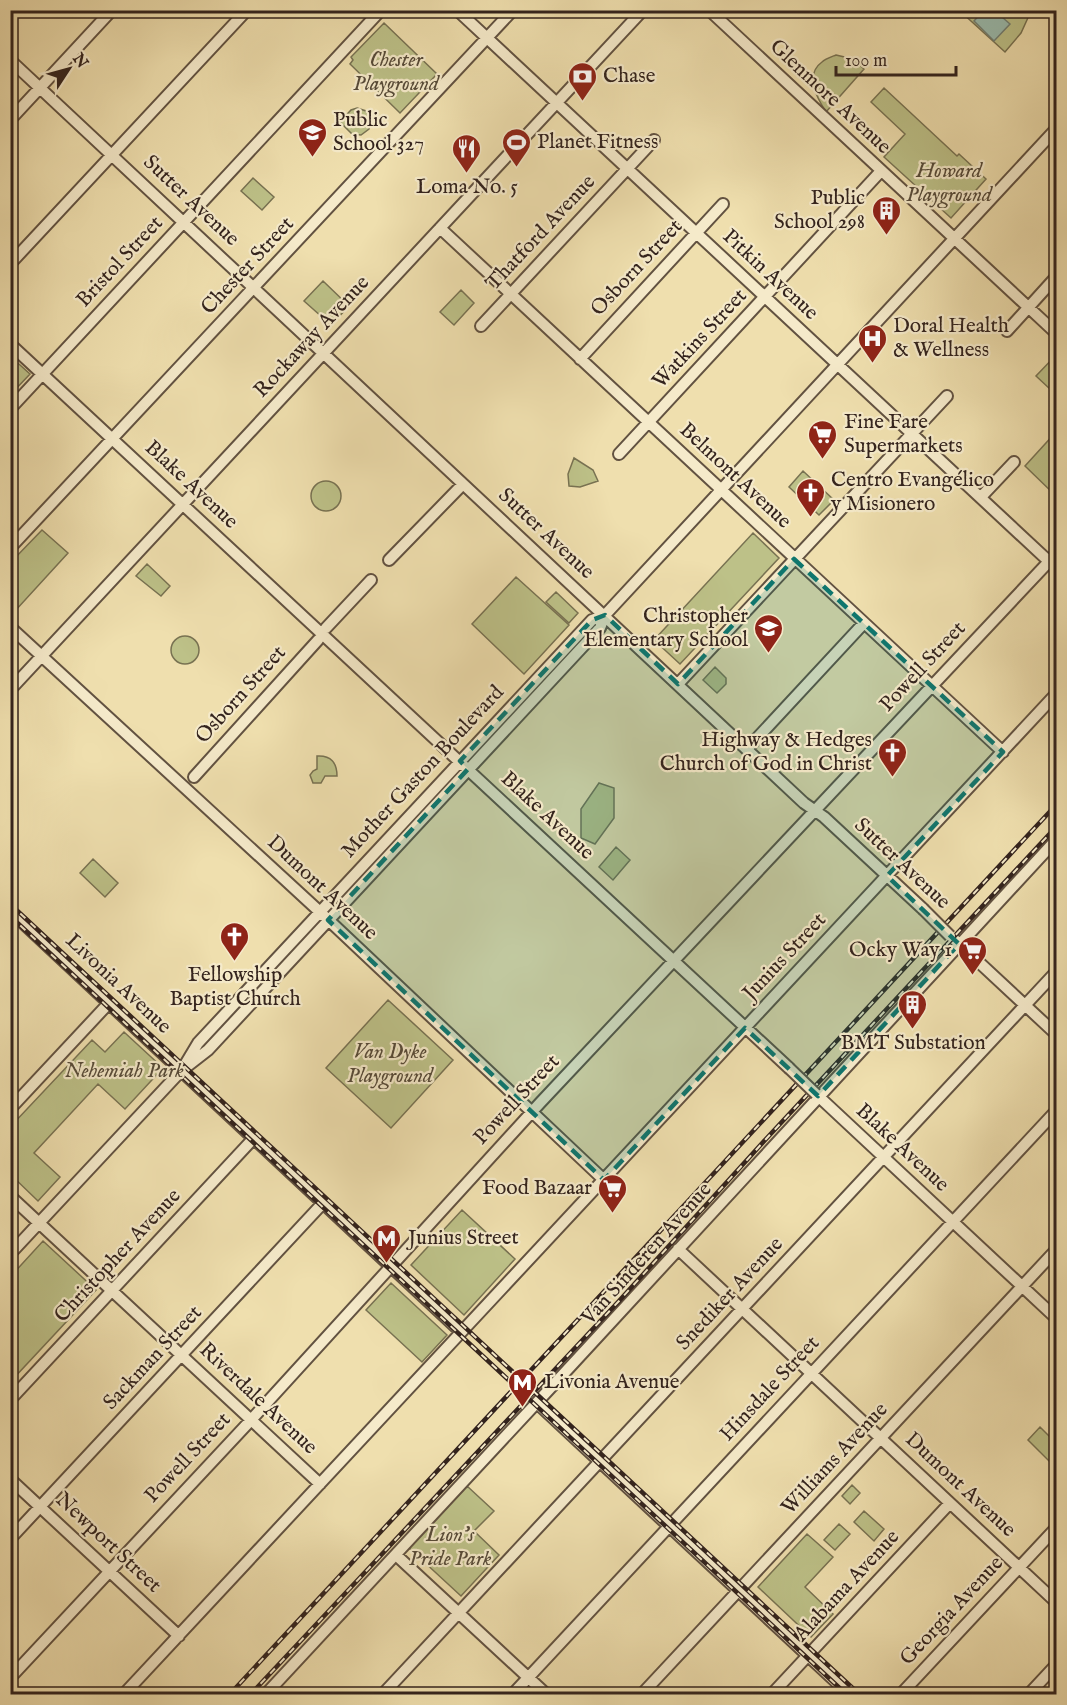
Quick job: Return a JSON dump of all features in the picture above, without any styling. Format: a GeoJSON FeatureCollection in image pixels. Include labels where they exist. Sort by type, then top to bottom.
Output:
{"type":"FeatureCollection","features":[{"type":"Feature","properties":{"kind":"street"},"geometry":{"type":"LineString","coordinates":[[10,120],[112,10]]}},
{"type":"Feature","properties":{"kind":"street"},"geometry":{"type":"LineString","coordinates":[[10,264],[247,10]]}},
{"type":"Feature","properties":{"kind":"street","name":"Bristol Street"},"geometry":{"type":"LineString","coordinates":[[10,408],[381,10]]}},
{"type":"Feature","properties":{"kind":"street","name":"Pitkin Avenue"},"geometry":{"type":"LineString","coordinates":[[457,10],[911,433],[1054,561]]}},
{"type":"Feature","properties":{"kind":"street","name":"Chester Street"},"geometry":{"type":"LineString","coordinates":[[10,548],[513,10]]}},
{"type":"Feature","properties":{"kind":"street","name":"Rockaway Avenue"},"geometry":{"type":"LineString","coordinates":[[10,690],[643,10]]}},
{"type":"Feature","properties":{"kind":"street","name":"Glenmore Avenue"},"geometry":{"type":"LineString","coordinates":[[709,10],[1056,333]]}},
{"type":"Feature","properties":{"kind":"street","name":"Sutter Avenue"},"geometry":{"type":"LineString","coordinates":[[10,60],[1056,1034]]}},
{"type":"Feature","properties":{"kind":"street","name":"Mother Gaston Boulevard"},"geometry":{"type":"LineString","coordinates":[[10,1254],[181,1071],[208,1050],[328,920],[592,620],[605,615],[1056,129]]}},
{"type":"Feature","properties":{"kind":"street","name":"Thatford Avenue"},"geometry":{"type":"LineString","coordinates":[[481,326],[654,140]]}},
{"type":"Feature","properties":{"kind":"street","name":"Watkins Street"},"geometry":{"type":"LineString","coordinates":[[619,454],[881,171]]}},
{"type":"Feature","properties":{"kind":"street","name":"Osborn Street"},"geometry":{"type":"LineString","coordinates":[[580,358],[723,204]]}},
{"type":"Feature","properties":{"kind":"street","name":"Belmont Avenue"},"geometry":{"type":"LineString","coordinates":[[440,228],[1003,752]]}},
{"type":"Feature","properties":{"kind":"street"},"geometry":{"type":"LineString","coordinates":[[1007,332],[1056,277]]}},
{"type":"Feature","properties":{"kind":"street","name":"Blake Avenue"},"geometry":{"type":"LineString","coordinates":[[10,344],[1056,1318]]}},
{"type":"Feature","properties":{"kind":"street"},"geometry":{"type":"LineString","coordinates":[[678,684],[947,396]]}},
{"type":"Feature","properties":{"kind":"street"},"geometry":{"type":"LineString","coordinates":[[981,497],[1014,462]]}},
{"type":"Feature","properties":{"kind":"street"},"geometry":{"type":"LineString","coordinates":[[389,560],[463,484]]}},
{"type":"Feature","properties":{"kind":"street","name":"Powell Street"},"geometry":{"type":"LineString","coordinates":[[10,1678],[673,961],[932,686],[1054,561]]}},
{"type":"Feature","properties":{"kind":"street"},"geometry":{"type":"LineString","coordinates":[[327,628],[371,580]]}},
{"type":"Feature","properties":{"kind":"street"},"geometry":{"type":"LineString","coordinates":[[747,748],[864,623]]}},
{"type":"Feature","properties":{"kind":"street","name":"Dumont Avenue"},"geometry":{"type":"LineString","coordinates":[[10,627],[320,912],[604,1180]]}},
{"type":"Feature","properties":{"kind":"street","name":"Osborn Street"},"geometry":{"type":"LineString","coordinates":[[194,777],[318,640]]}},
{"type":"Feature","properties":{"kind":"street","name":"Junius Street"},"geometry":{"type":"LineString","coordinates":[[124,1695],[1056,694]]}},
{"type":"Feature","properties":{"kind":"street","name":"Mother Gaston Boulevard"},"geometry":{"type":"LineString","coordinates":[[181,1071],[198,1043],[320,912],[464,765]]}},
{"type":"Feature","properties":{"kind":"street","name":"Van Sinderen Avenue"},"geometry":{"type":"LineString","coordinates":[[266,1695],[538,1404],[817,1095],[1056,840]]}},
{"type":"Feature","properties":{"kind":"street","name":"Livonia Avenue"},"geometry":{"type":"LineString","coordinates":[[10,911],[461,1332]]}},
{"type":"Feature","properties":{"kind":"street","name":"Snediker Avenue"},"geometry":{"type":"LineString","coordinates":[[383,1695],[1056,972]]}},
{"type":"Feature","properties":{"kind":"street"},"geometry":{"type":"LineString","coordinates":[[10,1108],[109,1003]]}},
{"type":"Feature","properties":{"kind":"street","name":"Hinsdale Street"},"geometry":{"type":"LineString","coordinates":[[513,1695],[1056,1111]]}},
{"type":"Feature","properties":{"kind":"street","name":"Christopher Avenue"},"geometry":{"type":"LineString","coordinates":[[10,1400],[253,1138]]}},
{"type":"Feature","properties":{"kind":"street","name":"Riverdale Avenue"},"geometry":{"type":"LineString","coordinates":[[10,1196],[320,1484]]}},
{"type":"Feature","properties":{"kind":"street","name":"Sackman Street"},"geometry":{"type":"LineString","coordinates":[[10,1539],[323,1203]]}},
{"type":"Feature","properties":{"kind":"street","name":"Dumont Avenue"},"geometry":{"type":"LineString","coordinates":[[678,1249],[1056,1602]]}},
{"type":"Feature","properties":{"kind":"street","name":"Williams Avenue"},"geometry":{"type":"LineString","coordinates":[[642,1695],[1056,1250]]}},
{"type":"Feature","properties":{"kind":"street"},"geometry":{"type":"LineString","coordinates":[[538,1404],[849,1695]]}},
{"type":"Feature","properties":{"kind":"street","name":"Newport Street"},"geometry":{"type":"LineString","coordinates":[[10,1479],[179,1636]]}},
{"type":"Feature","properties":{"kind":"street","name":"Alabama Avenue"},"geometry":{"type":"LineString","coordinates":[[772,1695],[950,1503]]}},
{"type":"Feature","properties":{"kind":"street","name":"Georgia Avenue"},"geometry":{"type":"LineString","coordinates":[[901,1695],[1056,1528]]}},
{"type":"Feature","properties":{"kind":"street"},"geometry":{"type":"LineString","coordinates":[[396,1555],[546,1695]]}},
{"type":"Feature","properties":{"kind":"street"},"geometry":{"type":"LineString","coordinates":[[1029,1695],[1056,1665]]}},
{"type":"Feature","properties":{"kind":"highlighted area"},"geometry":{"type":"Polygon","coordinates":[[[794,559],[1003,752],[887,876],[959,944],[818,1096],[745,1028],[604,1180],[328,920],[468,769],[460,761],[592,620],[605,615],[678,684],[794,559]]]}},
{"type":"Feature","properties":{"kind":"green space"},"geometry":{"type":"Polygon","coordinates":[[[960,11],[1031,11],[1021,33],[1005,52],[960,11]]]}},
{"type":"Feature","properties":{"kind":"green space","name":"Chester Playground"},"geometry":{"type":"Polygon","coordinates":[[[384,23],[437,74],[400,113],[350,64],[353,60],[351,57],[384,23]]]}},
{"type":"Feature","properties":{"kind":"green space"},"geometry":{"type":"Polygon","coordinates":[[[836,55],[853,59],[864,69],[826,112],[814,87],[814,73],[823,61],[836,55]]]}},
{"type":"Feature","properties":{"kind":"green space","name":"Howard Playground"},"geometry":{"type":"Polygon","coordinates":[[[884,88],[957,156],[959,154],[986,179],[951,218],[884,157],[905,134],[871,102],[884,88]]]}},
{"type":"Feature","properties":{"kind":"green space"},"geometry":{"type":"Polygon","coordinates":[[[357,108],[366,111],[372,120],[369,129],[361,135],[352,134],[340,122],[351,110],[357,108]]]}},
{"type":"Feature","properties":{"kind":"green space"},"geometry":{"type":"Polygon","coordinates":[[[253,178],[274,197],[262,210],[241,191],[253,178]]]}},
{"type":"Feature","properties":{"kind":"green space"},"geometry":{"type":"Polygon","coordinates":[[[323,281],[349,306],[331,325],[304,301],[323,281]]]}},
{"type":"Feature","properties":{"kind":"green space"},"geometry":{"type":"Polygon","coordinates":[[[461,290],[474,303],[454,325],[440,312],[461,290]]]}},
{"type":"Feature","properties":{"kind":"green space"},"geometry":{"type":"Polygon","coordinates":[[[1056,355],[1056,384],[1051,390],[1036,376],[1056,355]]]}},
{"type":"Feature","properties":{"kind":"green space"},"geometry":{"type":"Polygon","coordinates":[[[10,356],[30,374],[11,394],[10,394],[10,356]]]}},
{"type":"Feature","properties":{"kind":"green space"},"geometry":{"type":"Polygon","coordinates":[[[1056,432],[1056,496],[1025,466],[1056,432]]]}},
{"type":"Feature","properties":{"kind":"green space"},"geometry":{"type":"Polygon","coordinates":[[[574,458],[593,470],[598,481],[580,487],[569,486],[568,474],[574,458]]]}},
{"type":"Feature","properties":{"kind":"green space"},"geometry":{"type":"Polygon","coordinates":[[[803,471],[834,500],[819,515],[789,487],[803,471]]]}},
{"type":"Feature","properties":{"kind":"green space"},"geometry":{"type":"Polygon","coordinates":[[[326,481],[337,485],[341,496],[337,507],[326,511],[315,507],[311,496],[315,485],[326,481]]]}},
{"type":"Feature","properties":{"kind":"green space"},"geometry":{"type":"Polygon","coordinates":[[[42,530],[68,553],[15,611],[11,607],[11,562],[42,530]]]}},
{"type":"Feature","properties":{"kind":"green space"},"geometry":{"type":"Polygon","coordinates":[[[753,533],[779,558],[680,664],[654,640],[753,533]]]}},
{"type":"Feature","properties":{"kind":"green space"},"geometry":{"type":"Polygon","coordinates":[[[147,564],[170,586],[161,596],[136,576],[147,564]]]}},
{"type":"Feature","properties":{"kind":"green space"},"geometry":{"type":"Polygon","coordinates":[[[516,577],[569,625],[524,674],[472,624],[516,577]]]}},
{"type":"Feature","properties":{"kind":"green space"},"geometry":{"type":"Polygon","coordinates":[[[556,592],[578,613],[569,623],[546,602],[556,592]]]}},
{"type":"Feature","properties":{"kind":"green space"},"geometry":{"type":"Polygon","coordinates":[[[185,636],[195,640],[199,650],[195,660],[185,664],[175,660],[171,650],[175,640],[185,636]]]}},
{"type":"Feature","properties":{"kind":"green space"},"geometry":{"type":"Polygon","coordinates":[[[715,667],[726,678],[726,684],[717,693],[703,680],[715,667]]]}},
{"type":"Feature","properties":{"kind":"green space"},"geometry":{"type":"Polygon","coordinates":[[[317,756],[329,758],[332,761],[336,767],[337,776],[325,776],[321,783],[313,783],[310,775],[317,769],[317,756]]]}},
{"type":"Feature","properties":{"kind":"green space"},"geometry":{"type":"Polygon","coordinates":[[[599,783],[614,788],[614,818],[595,844],[581,838],[581,809],[599,783]]]}},
{"type":"Feature","properties":{"kind":"green space"},"geometry":{"type":"Polygon","coordinates":[[[616,847],[630,860],[613,880],[599,867],[616,847]]]}},
{"type":"Feature","properties":{"kind":"green space"},"geometry":{"type":"Polygon","coordinates":[[[93,859],[118,883],[105,897],[80,873],[93,859]]]}},
{"type":"Feature","properties":{"kind":"green space","name":"Van Dyke Playground"},"geometry":{"type":"Polygon","coordinates":[[[388,1000],[453,1060],[391,1128],[326,1068],[388,1000]]]}},
{"type":"Feature","properties":{"kind":"green space","name":"Nehemiah Park"},"geometry":{"type":"Polygon","coordinates":[[[124,1032],[163,1068],[125,1109],[98,1084],[34,1153],[60,1177],[38,1201],[11,1175],[11,1126],[92,1040],[105,1052],[124,1032]]]}},
{"type":"Feature","properties":{"kind":"green space"},"geometry":{"type":"Polygon","coordinates":[[[462,1210],[515,1259],[464,1315],[411,1265],[462,1210]]]}},
{"type":"Feature","properties":{"kind":"green space"},"geometry":{"type":"Polygon","coordinates":[[[43,1241],[96,1290],[11,1381],[11,1276],[43,1241]]]}},
{"type":"Feature","properties":{"kind":"green space"},"geometry":{"type":"Polygon","coordinates":[[[391,1283],[447,1335],[422,1362],[366,1310],[391,1283]]]}},
{"type":"Feature","properties":{"kind":"green space"},"geometry":{"type":"Polygon","coordinates":[[[1040,1427],[1056,1443],[1056,1455],[1050,1462],[1028,1440],[1040,1427]]]}},
{"type":"Feature","properties":{"kind":"green space"},"geometry":{"type":"Polygon","coordinates":[[[852,1485],[860,1493],[850,1504],[842,1496],[852,1485]]]}},
{"type":"Feature","properties":{"kind":"green space","name":"Lion's Pride Park"},"geometry":{"type":"Polygon","coordinates":[[[467,1486],[494,1511],[474,1531],[499,1555],[461,1596],[409,1548],[467,1486]]]}},
{"type":"Feature","properties":{"kind":"green space"},"geometry":{"type":"Polygon","coordinates":[[[864,1511],[884,1529],[874,1541],[854,1522],[864,1511]]]}},
{"type":"Feature","properties":{"kind":"green space"},"geometry":{"type":"Polygon","coordinates":[[[839,1524],[850,1534],[835,1550],[824,1540],[839,1524]]]}},
{"type":"Feature","properties":{"kind":"green space"},"geometry":{"type":"Polygon","coordinates":[[[807,1534],[833,1557],[805,1587],[833,1614],[811,1637],[758,1587],[807,1534]]]}},
{"type":"Feature","properties":{"kind":"shaded area"},"geometry":{"type":"Polygon","coordinates":[[[984,10],[995,11],[1010,24],[994,41],[974,21],[984,10]]]}},
{"type":"Feature","properties":{"kind":"railway"},"geometry":{"type":"LineString","coordinates":[[230,1694],[1056,805]]}},
{"type":"Feature","properties":{"kind":"railway"},"geometry":{"type":"LineString","coordinates":[[251,1694],[619,1301],[1056,827]]}},
{"type":"Feature","properties":{"kind":"railway"},"geometry":{"type":"LineString","coordinates":[[10,904],[859,1694]]}},
{"type":"Feature","properties":{"kind":"railway"},"geometry":{"type":"LineString","coordinates":[[10,916],[846,1694]]}},
{"type":"Feature","properties":{"kind":"place","name":"Chase"},"geometry":{"type":"Point","coordinates":[582,102]}},
{"type":"Feature","properties":{"kind":"place","name":"Public School 327"},"geometry":{"type":"Point","coordinates":[312,158]}},
{"type":"Feature","properties":{"kind":"place","name":"Planet Fitness"},"geometry":{"type":"Point","coordinates":[516,168]}},
{"type":"Feature","properties":{"kind":"place","name":"Loma No. 5"},"geometry":{"type":"Point","coordinates":[467,174]}},
{"type":"Feature","properties":{"kind":"place","name":"Public School 298"},"geometry":{"type":"Point","coordinates":[886,236]}},
{"type":"Feature","properties":{"kind":"place","name":"Doral Health & Wellness"},"geometry":{"type":"Point","coordinates":[872,364]}},
{"type":"Feature","properties":{"kind":"place","name":"Fine Fare Supermarkets"},"geometry":{"type":"Point","coordinates":[823,460]}},
{"type":"Feature","properties":{"kind":"place","name":"Centro Evangélico y Misionero"},"geometry":{"type":"Point","coordinates":[810,518]}},
{"type":"Feature","properties":{"kind":"place","name":"Christopher Elementary School"},"geometry":{"type":"Point","coordinates":[769,654]}},
{"type":"Feature","properties":{"kind":"place","name":"Highway & Hedges Church of God in Christ"},"geometry":{"type":"Point","coordinates":[893,778]}},
{"type":"Feature","properties":{"kind":"place","name":"Fellowship Baptist Church"},"geometry":{"type":"Point","coordinates":[235,962]}},
{"type":"Feature","properties":{"kind":"place","name":"Ocky Way 1"},"geometry":{"type":"Point","coordinates":[973,976]}},
{"type":"Feature","properties":{"kind":"place","name":"BMT Substation"},"geometry":{"type":"Point","coordinates":[913,1030]}},
{"type":"Feature","properties":{"kind":"place","name":"Food Bazaar"},"geometry":{"type":"Point","coordinates":[613,1214]}},
{"type":"Feature","properties":{"kind":"place","name":"Junius Street"},"geometry":{"type":"Point","coordinates":[387,1264]}},
{"type":"Feature","properties":{"kind":"place","name":"Livonia Avenue"},"geometry":{"type":"Point","coordinates":[523,1408]}}]}
